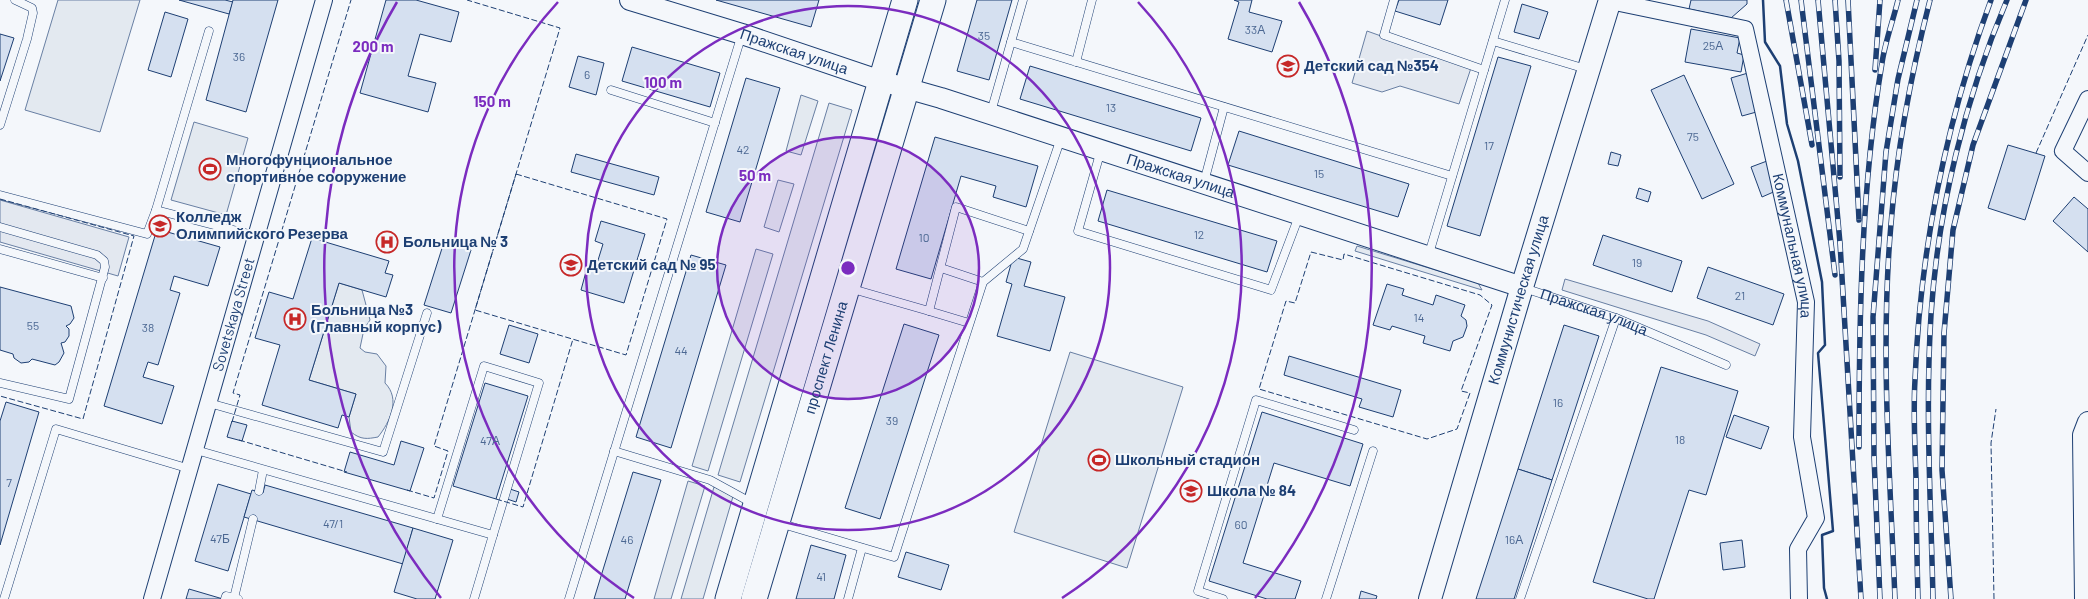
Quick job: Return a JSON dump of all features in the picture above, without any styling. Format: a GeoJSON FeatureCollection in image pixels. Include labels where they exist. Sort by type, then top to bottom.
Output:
{"type":"FeatureCollection","features":[{"type":"Feature","properties":{"kind":"main road","name":"проспект Ленина"},"geometry":{"type":"LineString","coordinates":[[728,599],[905,0]]}},
{"type":"Feature","properties":{"kind":"main road","name":"проспект Ленина"},"geometry":{"type":"LineString","coordinates":[[754,599],[933,0]]}},
{"type":"Feature","properties":{"kind":"main road","name":"Коммунистическая улица"},"geometry":{"type":"LineString","coordinates":[[1430,599],[1522,287],[1610,1]]}},
{"type":"Feature","properties":{"kind":"street","name":"Sovetskaya Street"},"geometry":{"type":"LineString","coordinates":[[152,599],[324,0]]}},
{"type":"Feature","properties":{"kind":"street","name":"Пражская улица"},"geometry":{"type":"LineString","coordinates":[[630,0],[678,11],[881,81],[990,114],[1522,287]]}},
{"type":"Feature","properties":{"kind":"street","name":"Коммунальная улица"},"geometry":{"type":"LineString","coordinates":[[1610,1],[1744,29],[1806,302],[1802,437],[1816,518],[1798,549],[1799,599]]}},
{"type":"Feature","properties":{"kind":"street"},"geometry":{"type":"LineString","coordinates":[[2088,99],[2063,151],[2088,173]]}},
{"type":"Feature","properties":{"kind":"street"},"geometry":{"type":"LineString","coordinates":[[2084,599],[2086,544],[2083,435],[2088,422]]}},
{"type":"Feature","properties":{"kind":"lane"},"geometry":{"type":"LineString","coordinates":[[0,125],[27,39],[33,13],[32,8],[28,5],[15,0]]}},
{"type":"Feature","properties":{"kind":"lane"},"geometry":{"type":"LineString","coordinates":[[990,114],[1023,0]]}},
{"type":"Feature","properties":{"kind":"lane"},"geometry":{"type":"LineString","coordinates":[[1076,62],[1092,0]]}},
{"type":"Feature","properties":{"kind":"lane"},"geometry":{"type":"LineString","coordinates":[[1394,0],[1384,35],[1484,70]]}},
{"type":"Feature","properties":{"kind":"lane"},"geometry":{"type":"LineString","coordinates":[[1428,256],[1505,0]]}},
{"type":"Feature","properties":{"kind":"lane"},"geometry":{"type":"LineString","coordinates":[[0,195],[147,234],[156,210],[208,31]]}},
{"type":"Feature","properties":{"kind":"lane"},"geometry":{"type":"LineString","coordinates":[[569,599],[742,34]]}},
{"type":"Feature","properties":{"kind":"lane"},"geometry":{"type":"LineString","coordinates":[[1492,41],[1589,70]]}},
{"type":"Feature","properties":{"kind":"lane"},"geometry":{"type":"LineString","coordinates":[[1011,42],[1452,176]]}},
{"type":"Feature","properties":{"kind":"lane"},"geometry":{"type":"LineString","coordinates":[[611,90],[715,123]]}},
{"type":"Feature","properties":{"kind":"lane"},"geometry":{"type":"LineString","coordinates":[[1203,183],[1224,107]]}},
{"type":"Feature","properties":{"kind":"lane"},"geometry":{"type":"LineString","coordinates":[[777,522],[894,557],[983,282],[1023,248],[1062,138]]}},
{"type":"Feature","properties":{"kind":"lane"},"geometry":{"type":"LineString","coordinates":[[1101,150],[1078,231],[1272,290],[1300,214]]}},
{"type":"Feature","properties":{"kind":"lane"},"geometry":{"type":"LineString","coordinates":[[929,311],[956,207],[1029,231]]}},
{"type":"Feature","properties":{"kind":"lane"},"geometry":{"type":"LineString","coordinates":[[156,210],[256,236]]}},
{"type":"Feature","properties":{"kind":"lane"},"geometry":{"type":"LineString","coordinates":[[0,227],[97,255],[104,261],[103,278],[69,399],[0,383]]}},
{"type":"Feature","properties":{"kind":"lane"},"geometry":{"type":"LineString","coordinates":[[0,249],[103,278]]}},
{"type":"Feature","properties":{"kind":"lane"},"geometry":{"type":"LineString","coordinates":[[941,268],[983,282]]}},
{"type":"Feature","properties":{"kind":"lane"},"geometry":{"type":"LineString","coordinates":[[847,287],[969,323]]}},
{"type":"Feature","properties":{"kind":"lane","name":"Пражская улица"},"geometry":{"type":"LineString","coordinates":[[1522,287],[1616,318],[1726,365]]}},
{"type":"Feature","properties":{"kind":"lane"},"geometry":{"type":"LineString","coordinates":[[209,403],[383,452],[427,313]]}},
{"type":"Feature","properties":{"kind":"lane"},"geometry":{"type":"LineString","coordinates":[[1520,599],[1616,318]]}},
{"type":"Feature","properties":{"kind":"lane"},"geometry":{"type":"LineString","coordinates":[[437,519],[484,366],[539,383],[474,599]]}},
{"type":"Feature","properties":{"kind":"lane"},"geometry":{"type":"LineString","coordinates":[[1223,599],[1198,591],[1256,400],[1354,430]]}},
{"type":"Feature","properties":{"kind":"lane"},"geometry":{"type":"LineString","coordinates":[[4,599],[56,429],[190,469]]}},
{"type":"Feature","properties":{"kind":"lane"},"geometry":{"type":"LineString","coordinates":[[196,450],[493,535]]}},
{"type":"Feature","properties":{"kind":"lane"},"geometry":{"type":"LineString","coordinates":[[614,451],[710,480],[756,505]]}},
{"type":"Feature","properties":{"kind":"lane"},"geometry":{"type":"LineString","coordinates":[[1326,599],[1373,451]]}},
{"type":"Feature","properties":{"kind":"lane"},"geometry":{"type":"LineString","coordinates":[[259,491],[263,470]]}},
{"type":"Feature","properties":{"kind":"lane"},"geometry":{"type":"LineString","coordinates":[[225,599],[226,596],[236,598],[252,519]]}},
{"type":"Feature","properties":{"kind":"lane"},"geometry":{"type":"LineString","coordinates":[[848,599],[862,548]]}},
{"type":"Feature","properties":{"kind":"shaded area"},"geometry":{"type":"Polygon","coordinates":[[[58,0],[140,0],[100,132],[25,110],[58,0]]]}},
{"type":"Feature","properties":{"kind":"shaded area"},"geometry":{"type":"Polygon","coordinates":[[[1367,31],[1471,68],[1459,104],[1400,86],[1382,92],[1352,83],[1367,31]]]}},
{"type":"Feature","properties":{"kind":"shaded area"},"geometry":{"type":"Polygon","coordinates":[[[801,95],[818,101],[801,155],[786,151],[801,95]]]}},
{"type":"Feature","properties":{"kind":"shaded area"},"geometry":{"type":"Polygon","coordinates":[[[829,103],[852,110],[740,482],[718,475],[829,103]]]}},
{"type":"Feature","properties":{"kind":"shaded area","name":"Многофунциональное спортивное сооружение"},"geometry":{"type":"Polygon","coordinates":[[[194,122],[248,138],[226,215],[171,200],[194,122]]]}},
{"type":"Feature","properties":{"kind":"shaded area"},"geometry":{"type":"Polygon","coordinates":[[[778,180],[794,184],[779,232],[764,227],[778,180]]]}},
{"type":"Feature","properties":{"kind":"shaded area"},"geometry":{"type":"Polygon","coordinates":[[[0,200],[129,237],[118,276],[0,242],[0,200]]]}},
{"type":"Feature","properties":{"kind":"shaded area"},"geometry":{"type":"Polygon","coordinates":[[[1357,246],[1478,283],[1482,290],[1355,251],[1357,246]]]}},
{"type":"Feature","properties":{"kind":"shaded area"},"geometry":{"type":"Polygon","coordinates":[[[756,249],[773,254],[708,471],[692,466],[756,249]]]}},
{"type":"Feature","properties":{"kind":"shaded area"},"geometry":{"type":"Polygon","coordinates":[[[1565,279],[1708,321],[1760,344],[1755,356],[1706,335],[1562,290],[1565,279]]]}},
{"type":"Feature","properties":{"kind":"shaded area"},"geometry":{"type":"Polygon","coordinates":[[[339,283],[362,290],[370,320],[364,329],[360,348],[365,352],[377,354],[386,366],[385,383],[390,389],[393,403],[390,418],[378,437],[364,438],[351,432],[349,417],[356,394],[309,380],[339,283]]]}},
{"type":"Feature","properties":{"kind":"shaded area","name":"Школьный стадион"},"geometry":{"type":"Polygon","coordinates":[[[1070,352],[1183,387],[1127,568],[1014,532],[1070,352]]]}},
{"type":"Feature","properties":{"kind":"shaded area"},"geometry":{"type":"Polygon","coordinates":[[[688,481],[705,486],[671,599],[654,599],[688,481]]]}},
{"type":"Feature","properties":{"kind":"shaded area"},"geometry":{"type":"Polygon","coordinates":[[[714,487],[734,493],[703,599],[681,599],[714,487]]]}},
{"type":"Feature","properties":{"kind":"building"},"geometry":{"type":"Polygon","coordinates":[[[179,0],[225,0],[233,2],[229,14],[179,0]]]}},
{"type":"Feature","properties":{"kind":"building"},"geometry":{"type":"Polygon","coordinates":[[[233,0],[278,0],[246,112],[206,100],[233,0]]]}},
{"type":"Feature","properties":{"kind":"building"},"geometry":{"type":"Polygon","coordinates":[[[386,0],[416,0],[459,12],[451,42],[420,34],[408,76],[436,83],[428,112],[360,93],[386,0]]]}},
{"type":"Feature","properties":{"kind":"building"},"geometry":{"type":"Polygon","coordinates":[[[716,0],[819,0],[811,27],[716,0]]]}},
{"type":"Feature","properties":{"kind":"building"},"geometry":{"type":"Polygon","coordinates":[[[977,0],[1012,0],[989,80],[957,71],[977,0]]]}},
{"type":"Feature","properties":{"kind":"building"},"geometry":{"type":"Polygon","coordinates":[[[1234,0],[1252,0],[1249,12],[1282,21],[1272,52],[1228,39],[1239,2],[1234,0]]]}},
{"type":"Feature","properties":{"kind":"building"},"geometry":{"type":"Polygon","coordinates":[[[1399,0],[1448,0],[1440,25],[1395,11],[1399,0]]]}},
{"type":"Feature","properties":{"kind":"building"},"geometry":{"type":"Polygon","coordinates":[[[1691,0],[1747,0],[1747,4],[1731,18],[1689,9],[1691,0]]]}},
{"type":"Feature","properties":{"kind":"building"},"geometry":{"type":"Polygon","coordinates":[[[1522,4],[1548,12],[1539,39],[1514,32],[1522,4]]]}},
{"type":"Feature","properties":{"kind":"building"},"geometry":{"type":"Polygon","coordinates":[[[165,12],[188,19],[171,77],[148,70],[165,12]]]}},
{"type":"Feature","properties":{"kind":"building"},"geometry":{"type":"Polygon","coordinates":[[[1691,29],[1740,38],[1737,53],[1744,55],[1741,72],[1685,62],[1691,29]]]}},
{"type":"Feature","properties":{"kind":"building"},"geometry":{"type":"Polygon","coordinates":[[[0,34],[14,38],[0,81],[0,34]]]}},
{"type":"Feature","properties":{"kind":"building"},"geometry":{"type":"Polygon","coordinates":[[[632,47],[720,73],[710,107],[622,81],[632,47]]]}},
{"type":"Feature","properties":{"kind":"building"},"geometry":{"type":"Polygon","coordinates":[[[578,56],[604,63],[596,95],[569,87],[578,56]]]}},
{"type":"Feature","properties":{"kind":"building"},"geometry":{"type":"Polygon","coordinates":[[[1498,57],[1531,66],[1480,236],[1447,226],[1498,57]]]}},
{"type":"Feature","properties":{"kind":"building"},"geometry":{"type":"Polygon","coordinates":[[[1030,66],[1201,118],[1191,151],[1020,99],[1030,66]]]}},
{"type":"Feature","properties":{"kind":"building"},"geometry":{"type":"Polygon","coordinates":[[[1748,73],[1760,111],[1742,116],[1731,78],[1748,73]]]}},
{"type":"Feature","properties":{"kind":"building"},"geometry":{"type":"Polygon","coordinates":[[[1684,75],[1734,184],[1702,199],[1651,90],[1684,75]]]}},
{"type":"Feature","properties":{"kind":"building"},"geometry":{"type":"Polygon","coordinates":[[[746,78],[780,88],[740,222],[706,212],[746,78]]]}},
{"type":"Feature","properties":{"kind":"building"},"geometry":{"type":"Polygon","coordinates":[[[1239,131],[1409,184],[1398,217],[1228,165],[1239,131]]]}},
{"type":"Feature","properties":{"kind":"building"},"geometry":{"type":"Polygon","coordinates":[[[935,137],[1038,166],[1026,207],[993,197],[996,186],[961,176],[931,279],[896,269],[935,137]]]}},
{"type":"Feature","properties":{"kind":"building"},"geometry":{"type":"Polygon","coordinates":[[[2008,145],[2045,156],[2025,220],[1988,208],[2008,145]]]}},
{"type":"Feature","properties":{"kind":"building"},"geometry":{"type":"Polygon","coordinates":[[[1611,152],[1621,155],[1618,166],[1608,164],[1611,152]]]}},
{"type":"Feature","properties":{"kind":"building"},"geometry":{"type":"Polygon","coordinates":[[[576,154],[659,177],[654,195],[571,172],[576,154]]]}},
{"type":"Feature","properties":{"kind":"building"},"geometry":{"type":"Polygon","coordinates":[[[1767,161],[1778,190],[1762,197],[1751,167],[1767,161]]]}},
{"type":"Feature","properties":{"kind":"building"},"geometry":{"type":"Polygon","coordinates":[[[1639,188],[1651,192],[1648,202],[1636,198],[1639,188]]]}},
{"type":"Feature","properties":{"kind":"building"},"geometry":{"type":"Polygon","coordinates":[[[1107,190],[1277,241],[1267,272],[1098,221],[1107,190]]]}},
{"type":"Feature","properties":{"kind":"building"},"geometry":{"type":"Polygon","coordinates":[[[2074,197],[2088,209],[2088,252],[2053,221],[2074,197]]]}},
{"type":"Feature","properties":{"kind":"building"},"geometry":{"type":"Polygon","coordinates":[[[601,221],[645,234],[624,303],[581,290],[587,268],[595,270],[603,244],[595,241],[601,221]]]}},
{"type":"Feature","properties":{"kind":"building"},"geometry":{"type":"Polygon","coordinates":[[[157,229],[220,247],[208,286],[174,276],[170,290],[180,293],[158,365],[148,362],[143,377],[174,386],[162,424],[104,406],[157,229]]]}},
{"type":"Feature","properties":{"kind":"building"},"geometry":{"type":"Polygon","coordinates":[[[1603,235],[1682,261],[1672,292],[1593,265],[1603,235]]]}},
{"type":"Feature","properties":{"kind":"building","name":"Больница №3 (Главный корпус)"},"geometry":{"type":"Polygon","coordinates":[[[312,238],[389,261],[385,273],[393,275],[386,297],[339,283],[309,380],[356,394],[349,417],[342,415],[338,428],[262,405],[280,345],[255,338],[269,292],[293,299],[312,238]]]}},
{"type":"Feature","properties":{"kind":"building"},"geometry":{"type":"Polygon","coordinates":[[[444,242],[471,250],[451,313],[424,305],[444,242]]]}},
{"type":"Feature","properties":{"kind":"building"},"geometry":{"type":"Polygon","coordinates":[[[691,255],[726,265],[671,448],[636,437],[691,255]]]}},
{"type":"Feature","properties":{"kind":"building"},"geometry":{"type":"Polygon","coordinates":[[[1013,257],[1031,262],[1024,286],[1065,297],[1050,351],[997,336],[1012,284],[1006,282],[1013,257]]]}},
{"type":"Feature","properties":{"kind":"building"},"geometry":{"type":"Polygon","coordinates":[[[1708,267],[1784,294],[1773,325],[1697,298],[1708,267]]]}},
{"type":"Feature","properties":{"kind":"building"},"geometry":{"type":"Polygon","coordinates":[[[1387,284],[1404,289],[1402,295],[1433,305],[1436,295],[1465,305],[1461,316],[1466,320],[1467,326],[1463,337],[1453,341],[1450,351],[1423,343],[1425,336],[1392,326],[1390,330],[1373,325],[1387,284]]]}},
{"type":"Feature","properties":{"kind":"building"},"geometry":{"type":"Polygon","coordinates":[[[0,287],[71,306],[74,318],[66,326],[69,329],[69,336],[65,342],[61,343],[64,353],[55,365],[32,359],[29,362],[21,363],[14,358],[13,354],[0,350],[0,287]]]}},
{"type":"Feature","properties":{"kind":"building"},"geometry":{"type":"Polygon","coordinates":[[[904,324],[939,335],[880,519],[845,508],[904,324]]]}},
{"type":"Feature","properties":{"kind":"building"},"geometry":{"type":"Polygon","coordinates":[[[509,325],[538,334],[529,363],[500,354],[509,325]]]}},
{"type":"Feature","properties":{"kind":"building"},"geometry":{"type":"Polygon","coordinates":[[[1564,325],[1599,336],[1552,480],[1518,469],[1564,325]]]}},
{"type":"Feature","properties":{"kind":"building"},"geometry":{"type":"Polygon","coordinates":[[[1289,356],[1401,390],[1393,417],[1359,407],[1362,399],[1284,375],[1289,356]]]}},
{"type":"Feature","properties":{"kind":"building"},"geometry":{"type":"Polygon","coordinates":[[[1661,367],[1738,391],[1706,495],[1689,490],[1654,599],[1648,599],[1593,582],[1661,367]]]}},
{"type":"Feature","properties":{"kind":"building"},"geometry":{"type":"Polygon","coordinates":[[[485,383],[528,396],[496,499],[453,486],[485,383]]]}},
{"type":"Feature","properties":{"kind":"building"},"geometry":{"type":"Polygon","coordinates":[[[6,402],[39,412],[0,545],[0,421],[6,402]]]}},
{"type":"Feature","properties":{"kind":"building","name":"Школа № 84"},"geometry":{"type":"Polygon","coordinates":[[[1262,412],[1363,444],[1350,486],[1274,463],[1243,563],[1301,581],[1295,599],[1267,599],[1209,581],[1262,412]]]}},
{"type":"Feature","properties":{"kind":"building"},"geometry":{"type":"Polygon","coordinates":[[[1734,415],[1769,427],[1761,449],[1726,437],[1734,415]]]}},
{"type":"Feature","properties":{"kind":"building"},"geometry":{"type":"Polygon","coordinates":[[[232,421],[247,425],[242,441],[227,437],[232,421]]]}},
{"type":"Feature","properties":{"kind":"building"},"geometry":{"type":"Polygon","coordinates":[[[401,441],[424,448],[410,491],[344,472],[350,452],[394,465],[401,441]]]}},
{"type":"Feature","properties":{"kind":"building"},"geometry":{"type":"Polygon","coordinates":[[[1518,469],[1552,480],[1514,599],[1476,599],[1518,469]]]}},
{"type":"Feature","properties":{"kind":"building"},"geometry":{"type":"Polygon","coordinates":[[[633,472],[661,480],[625,599],[594,599],[633,472]]]}},
{"type":"Feature","properties":{"kind":"building"},"geometry":{"type":"Polygon","coordinates":[[[218,484],[251,494],[228,571],[195,561],[218,484]]]}},
{"type":"Feature","properties":{"kind":"building"},"geometry":{"type":"Polygon","coordinates":[[[265,485],[413,528],[403,564],[244,517],[252,490],[263,493],[265,485]]]}},
{"type":"Feature","properties":{"kind":"building"},"geometry":{"type":"Polygon","coordinates":[[[510,489],[519,492],[516,502],[507,499],[510,489]]]}},
{"type":"Feature","properties":{"kind":"building"},"geometry":{"type":"Polygon","coordinates":[[[413,528],[453,540],[435,599],[417,599],[394,592],[413,528]]]}},
{"type":"Feature","properties":{"kind":"building"},"geometry":{"type":"Polygon","coordinates":[[[1742,540],[1745,567],[1723,570],[1720,543],[1742,540]]]}},
{"type":"Feature","properties":{"kind":"building"},"geometry":{"type":"Polygon","coordinates":[[[811,545],[846,555],[834,599],[796,599],[811,545]]]}},
{"type":"Feature","properties":{"kind":"building"},"geometry":{"type":"Polygon","coordinates":[[[906,552],[949,565],[941,590],[898,577],[906,552]]]}},
{"type":"Feature","properties":{"kind":"building"},"geometry":{"type":"Polygon","coordinates":[[[189,589],[223,599],[186,599],[189,589]]]}},
{"type":"Feature","properties":{"kind":"building"},"geometry":{"type":"Polygon","coordinates":[[[1361,591],[1377,596],[1376,599],[1359,599],[1361,591]]]}},
{"type":"Feature","properties":{"kind":"railway"},"geometry":{"type":"LineString","coordinates":[[1786,0],[1812,145]]}},
{"type":"Feature","properties":{"kind":"railway"},"geometry":{"type":"LineString","coordinates":[[1801,0],[1835,275]]}},
{"type":"Feature","properties":{"kind":"railway"},"geometry":{"type":"LineString","coordinates":[[1818,0],[1840,243],[1861,599]]}},
{"type":"Feature","properties":{"kind":"railway"},"geometry":{"type":"LineString","coordinates":[[1835,0],[1839,61],[1840,177]]}},
{"type":"Feature","properties":{"kind":"railway"},"geometry":{"type":"LineString","coordinates":[[1848,0],[1859,220]]}},
{"type":"Feature","properties":{"kind":"railway"},"geometry":{"type":"LineString","coordinates":[[1875,70],[1880,0]]}},
{"type":"Feature","properties":{"kind":"railway"},"geometry":{"type":"LineString","coordinates":[[1859,447],[1861,302],[1865,206],[1883,55],[1898,0]]}},
{"type":"Feature","properties":{"kind":"railway"},"geometry":{"type":"LineString","coordinates":[[1880,599],[1874,457],[1873,317],[1886,152],[1898,79],[1917,0]]}},
{"type":"Feature","properties":{"kind":"railway"},"geometry":{"type":"LineString","coordinates":[[1895,599],[1887,412],[1886,317],[1888,271],[1891,224],[1901,139],[1911,83],[1930,0]]}},
{"type":"Feature","properties":{"kind":"railway"},"geometry":{"type":"LineString","coordinates":[[1918,599],[1914,405],[1923,283],[1929,235],[1948,140],[1975,46],[1991,0]]}},
{"type":"Feature","properties":{"kind":"railway"},"geometry":{"type":"LineString","coordinates":[[1933,599],[1928,386],[1935,275],[1947,194],[1966,115],[1978,76],[2007,0]]}},
{"type":"Feature","properties":{"kind":"railway"},"geometry":{"type":"LineString","coordinates":[[1951,599],[1942,470],[1944,333],[1953,230],[1973,145],[2026,0]]}},
{"type":"Feature","properties":{"kind":"fence"},"geometry":{"type":"LineString","coordinates":[[232,422],[240,395],[233,393],[351,0]]}},
{"type":"Feature","properties":{"kind":"fence"},"geometry":{"type":"LineString","coordinates":[[407,490],[434,498],[448,451],[434,446],[560,28],[467,0]]}},
{"type":"Feature","properties":{"kind":"fence"},"geometry":{"type":"LineString","coordinates":[[2036,153],[2088,35]]}},
{"type":"Feature","properties":{"kind":"fence"},"geometry":{"type":"LineString","coordinates":[[516,174],[667,219],[626,355],[475,310],[516,174]]}},
{"type":"Feature","properties":{"kind":"fence"},"geometry":{"type":"LineString","coordinates":[[0,199],[134,236],[83,419],[0,396]]}},
{"type":"Feature","properties":{"kind":"fence"},"geometry":{"type":"LineString","coordinates":[[1311,252],[1343,260],[1344,254],[1480,295],[1492,305],[1461,391],[1470,393],[1457,429],[1427,439],[1259,389],[1286,301],[1295,303],[1311,252]]}},
{"type":"Feature","properties":{"kind":"fence"},"geometry":{"type":"LineString","coordinates":[[496,499],[523,507],[573,339]]}},
{"type":"Feature","properties":{"kind":"fence"},"geometry":{"type":"LineString","coordinates":[[1994,599],[1991,443],[1996,409]]}},
{"type":"Feature","properties":{"kind":"fence"},"geometry":{"type":"LineString","coordinates":[[239,440],[347,472]]}},
{"type":"Feature","properties":{"kind":"wall"},"geometry":{"type":"LineString","coordinates":[[1763,0],[1765,42],[1780,66],[1787,124],[1798,161],[1822,282],[1825,345],[1818,353],[1833,531],[1822,535],[1824,588],[1827,599]]}},
{"type":"Feature","properties":{"kind":"place","name":"Детский сад №354"},"geometry":{"type":"Point","coordinates":[1288,66]}},
{"type":"Feature","properties":{"kind":"place","name":"Многофунциональное спортивное сооружение"},"geometry":{"type":"Point","coordinates":[210,169]}},
{"type":"Feature","properties":{"kind":"place","name":"Колледж Олимпийского Резерва"},"geometry":{"type":"Point","coordinates":[160,226]}},
{"type":"Feature","properties":{"kind":"place","name":"Больница № 3"},"geometry":{"type":"Point","coordinates":[387,242]}},
{"type":"Feature","properties":{"kind":"place","name":"Детский сад № 95"},"geometry":{"type":"Point","coordinates":[571,265]}},
{"type":"Feature","properties":{"kind":"place","name":"Больница №3 (Главный корпус)"},"geometry":{"type":"Point","coordinates":[295,319]}},
{"type":"Feature","properties":{"kind":"place","name":"Школьный стадион"},"geometry":{"type":"Point","coordinates":[1099,460]}},
{"type":"Feature","properties":{"kind":"place","name":"Школа № 84"},"geometry":{"type":"Point","coordinates":[1191,491]}}]}
